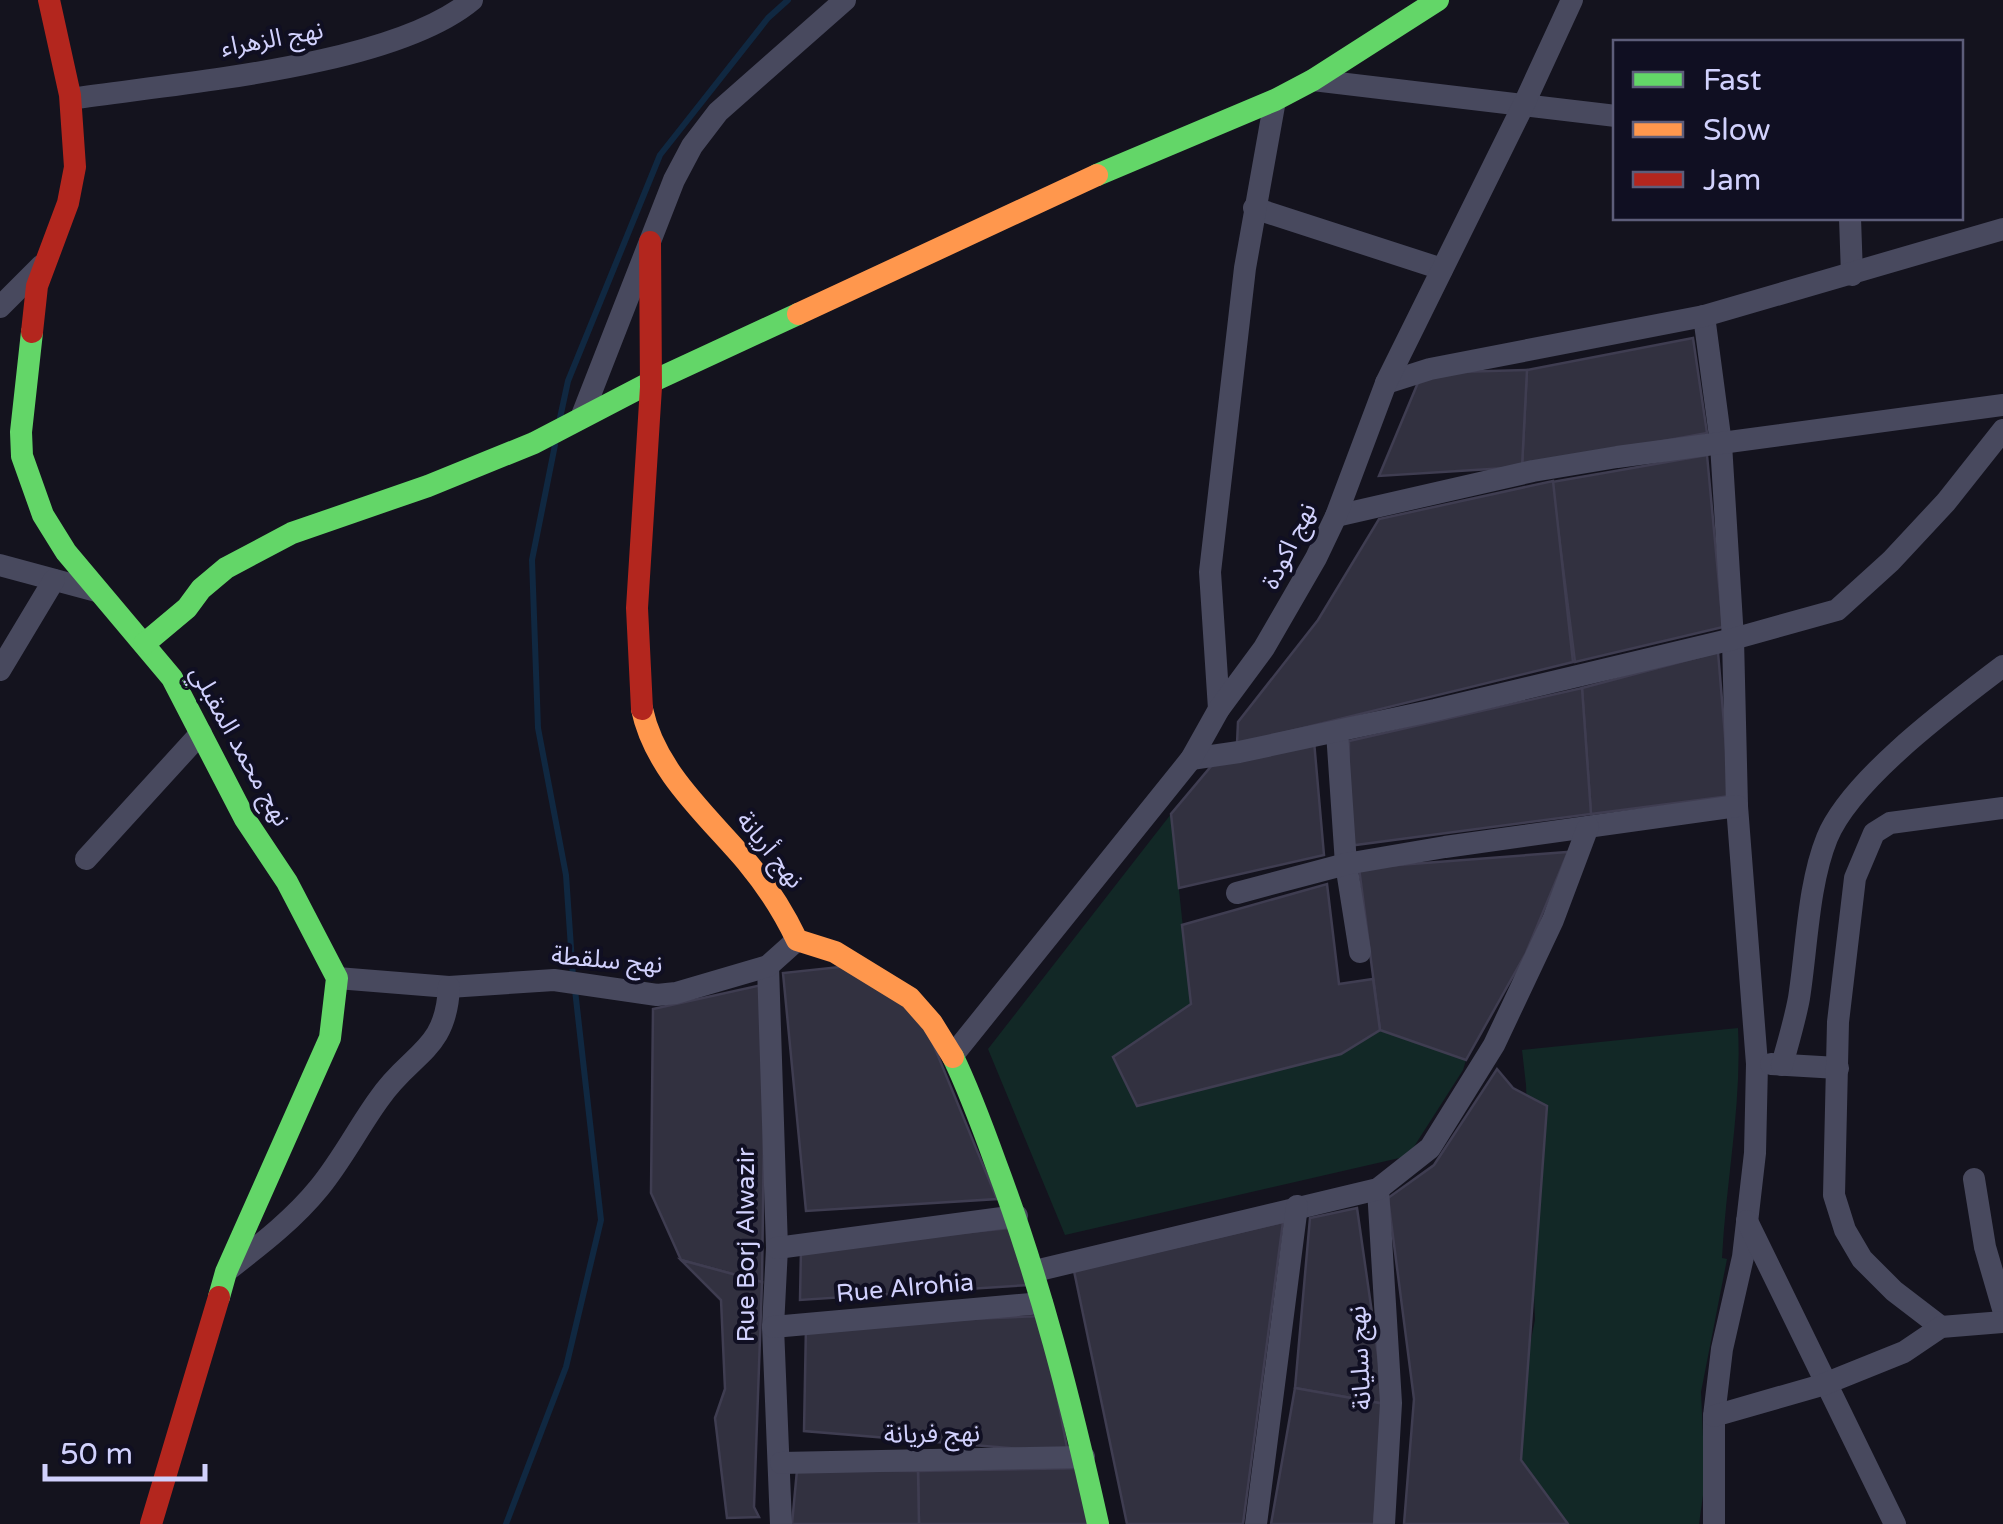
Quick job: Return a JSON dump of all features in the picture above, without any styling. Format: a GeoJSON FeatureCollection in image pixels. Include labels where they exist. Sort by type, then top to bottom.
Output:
{"type":"FeatureCollection","features":[{"type":"Feature","properties":{"kind":"street","name":"نهج محمد المقبلي"},"geometry":{"type":"LineString","coordinates":[[49,0],[76,124],[76,158],[62,222],[41,266],[22,456],[44,515],[66,552],[172,678],[245,819],[316,932],[338,978]]}},
{"type":"Feature","properties":{"kind":"street","name":"نهج الزهراء"},"geometry":{"type":"LineString","coordinates":[[71,99],[304,64],[411,33],[454,15],[472,0]]}},
{"type":"Feature","properties":{"kind":"street"},"geometry":{"type":"LineString","coordinates":[[581,418],[674,180],[692,146],[718,112],[845,0]]}},
{"type":"Feature","properties":{"kind":"street"},"geometry":{"type":"LineString","coordinates":[[144,644],[226,568],[276,542],[366,505],[488,463],[651,382],[1148,150],[1275,100],[1438,0]]}},
{"type":"Feature","properties":{"kind":"street","name":"نهج اكودة"},"geometry":{"type":"LineString","coordinates":[[952,1055],[1191,759],[1219,709],[1294,600],[1336,516],[1386,383],[1572,0]]}},
{"type":"Feature","properties":{"kind":"street"},"geometry":{"type":"LineString","coordinates":[[1313,80],[1613,116]]}},
{"type":"Feature","properties":{"kind":"street"},"geometry":{"type":"LineString","coordinates":[[1219,709],[1210,572],[1254,208],[1275,100]]}},
{"type":"Feature","properties":{"kind":"street"},"geometry":{"type":"LineString","coordinates":[[1254,208],[1442,269]]}},
{"type":"Feature","properties":{"kind":"street"},"geometry":{"type":"LineString","coordinates":[[1850,220],[1852,275]]}},
{"type":"Feature","properties":{"kind":"street"},"geometry":{"type":"LineString","coordinates":[[1386,383],[1430,369],[1704,316],[2003,229]]}},
{"type":"Feature","properties":{"kind":"street","name":"نهج أريانة"},"geometry":{"type":"LineString","coordinates":[[650,242],[651,382],[637,591],[643,712],[664,760],[697,807],[787,915],[797,940]]}},
{"type":"Feature","properties":{"kind":"street"},"geometry":{"type":"LineString","coordinates":[[0,307],[41,266]]}},
{"type":"Feature","properties":{"kind":"street"},"geometry":{"type":"LineString","coordinates":[[1704,316],[1721,444],[1733,639],[1737,806],[1757,1064],[1755,1152],[1748,1221],[1722,1349],[1714,1416],[1714,1524]]}},
{"type":"Feature","properties":{"kind":"street"},"geometry":{"type":"LineString","coordinates":[[1336,516],[1533,472],[2003,405]]}},
{"type":"Feature","properties":{"kind":"street"},"geometry":{"type":"LineString","coordinates":[[1191,759],[1337,732],[1733,639],[1838,610],[1935,514],[2003,430]]}},
{"type":"Feature","properties":{"kind":"street"},"geometry":{"type":"LineString","coordinates":[[0,566],[96,591]]}},
{"type":"Feature","properties":{"kind":"street"},"geometry":{"type":"LineString","coordinates":[[0,670],[54,580]]}},
{"type":"Feature","properties":{"kind":"street"},"geometry":{"type":"LineString","coordinates":[[1782,1065],[1799,998],[1807,927],[1827,839],[1842,812],[1884,765],[2003,666]]}},
{"type":"Feature","properties":{"kind":"street"},"geometry":{"type":"LineString","coordinates":[[1337,732],[1346,864],[1360,952]]}},
{"type":"Feature","properties":{"kind":"street"},"geometry":{"type":"LineString","coordinates":[[86,859],[201,733]]}},
{"type":"Feature","properties":{"kind":"street"},"geometry":{"type":"LineString","coordinates":[[1237,893],[1346,864],[1737,806]]}},
{"type":"Feature","properties":{"kind":"street"},"geometry":{"type":"LineString","coordinates":[[1941,1327],[1862,1258],[1845,1230],[1834,1196],[1838,1022],[1855,878],[1874,833],[1890,823],[2003,808]]}},
{"type":"Feature","properties":{"kind":"street"},"geometry":{"type":"LineString","coordinates":[[1035,1271],[1378,1189],[1430,1148],[1494,1045],[1553,920],[1588,828]]}},
{"type":"Feature","properties":{"kind":"street"},"geometry":{"type":"LineString","coordinates":[[797,940],[820,944],[859,962],[895,992],[907,996],[934,1026],[952,1055],[1035,1271],[1066,1382],[1098,1524]]}},
{"type":"Feature","properties":{"kind":"street","name":"نهج سلقطة"},"geometry":{"type":"LineString","coordinates":[[338,978],[449,986],[554,980],[656,995],[676,994],[768,966],[797,940]]}},
{"type":"Feature","properties":{"kind":"street","name":"Rue Borj Alwazir"},"geometry":{"type":"LineString","coordinates":[[768,966],[780,1524]]}},
{"type":"Feature","properties":{"kind":"street"},"geometry":{"type":"LineString","coordinates":[[151,1524],[226,1272],[330,1038],[338,978]]}},
{"type":"Feature","properties":{"kind":"street"},"geometry":{"type":"LineString","coordinates":[[226,1272],[283,1226],[318,1189],[380,1096],[443,1028],[449,986]]}},
{"type":"Feature","properties":{"kind":"street"},"geometry":{"type":"LineString","coordinates":[[1757,1064],[1838,1068]]}},
{"type":"Feature","properties":{"kind":"street"},"geometry":{"type":"LineString","coordinates":[[1974,1179],[1985,1247],[2003,1308]]}},
{"type":"Feature","properties":{"kind":"street","name":"نهج سليانة"},"geometry":{"type":"LineString","coordinates":[[1378,1189],[1392,1404],[1384,1524]]}},
{"type":"Feature","properties":{"kind":"street"},"geometry":{"type":"LineString","coordinates":[[1256,1524],[1297,1206]]}},
{"type":"Feature","properties":{"kind":"street"},"geometry":{"type":"LineString","coordinates":[[776,1248],[1017,1216]]}},
{"type":"Feature","properties":{"kind":"street"},"geometry":{"type":"LineString","coordinates":[[1748,1221],[1895,1524]]}},
{"type":"Feature","properties":{"kind":"street","name":"Rue Alrohia"},"geometry":{"type":"LineString","coordinates":[[773,1327],[1042,1303]]}},
{"type":"Feature","properties":{"kind":"street"},"geometry":{"type":"LineString","coordinates":[[1714,1416],[1828,1382],[1904,1352],[1941,1327],[2003,1322]]}},
{"type":"Feature","properties":{"kind":"street","name":"نهج فريانة"},"geometry":{"type":"LineString","coordinates":[[781,1463],[1084,1457]]}},
{"type":"Feature","properties":{"kind":"street"},"geometry":{"type":"LineString","coordinates":[[1716,1500],[1728,1524]]}},
{"type":"Feature","properties":{"kind":"green space"},"geometry":{"type":"Polygon","coordinates":[[[1171,814],[1191,1004],[1113,1057],[1137,1106],[1341,1054],[1380,1030],[1466,1060],[1408,1156],[1065,1235],[988,1049],[1171,814]]]}},
{"type":"Feature","properties":{"kind":"green space"},"geometry":{"type":"Polygon","coordinates":[[[1738,1028],[1738,1085],[1722,1258],[1727,1259],[1701,1392],[1705,1481],[1699,1524],[1554,1524],[1505,1467],[1535,1320],[1522,1050],[1738,1028]]]}},
{"type":"Feature","properties":{"kind":"building"},"geometry":{"type":"Polygon","coordinates":[[[1693,338],[1707,433],[1522,467],[1527,370],[1693,338]]]}},
{"type":"Feature","properties":{"kind":"building"},"geometry":{"type":"Polygon","coordinates":[[[1527,370],[1522,467],[1379,476],[1422,373],[1527,370]]]}},
{"type":"Feature","properties":{"kind":"building"},"geometry":{"type":"Polygon","coordinates":[[[1707,455],[1723,627],[1575,662],[1552,482],[1707,455]]]}},
{"type":"Feature","properties":{"kind":"building"},"geometry":{"type":"Polygon","coordinates":[[[1553,481],[1573,662],[1237,744],[1238,722],[1318,620],[1379,519],[1553,481]]]}},
{"type":"Feature","properties":{"kind":"building"},"geometry":{"type":"Polygon","coordinates":[[[1718,652],[1730,796],[1591,814],[1582,688],[1718,652]]]}},
{"type":"Feature","properties":{"kind":"building"},"geometry":{"type":"Polygon","coordinates":[[[1582,688],[1591,814],[1348,846],[1349,741],[1582,688]]]}},
{"type":"Feature","properties":{"kind":"building"},"geometry":{"type":"Polygon","coordinates":[[[1314,741],[1324,855],[1179,888],[1171,814],[1213,764],[1314,741]]]}},
{"type":"Feature","properties":{"kind":"building"},"geometry":{"type":"Polygon","coordinates":[[[1568,852],[1526,953],[1466,1060],[1380,1030],[1359,868],[1568,852]]]}},
{"type":"Feature","properties":{"kind":"building"},"geometry":{"type":"Polygon","coordinates":[[[1327,884],[1339,984],[1373,979],[1380,1030],[1341,1054],[1137,1106],[1113,1057],[1191,1004],[1182,925],[1327,884]]]}},
{"type":"Feature","properties":{"kind":"building"},"geometry":{"type":"Polygon","coordinates":[[[849,966],[913,1004],[997,1199],[806,1211],[783,973],[849,966]]]}},
{"type":"Feature","properties":{"kind":"building"},"geometry":{"type":"Polygon","coordinates":[[[766,984],[762,1282],[681,1260],[651,1193],[653,1009],[766,984]]]}},
{"type":"Feature","properties":{"kind":"building"},"geometry":{"type":"Polygon","coordinates":[[[1497,1069],[1513,1088],[1547,1106],[1521,1460],[1568,1524],[1404,1524],[1414,1399],[1388,1198],[1434,1165],[1497,1069]]]}},
{"type":"Feature","properties":{"kind":"building"},"geometry":{"type":"Polygon","coordinates":[[[1357,1208],[1385,1404],[1295,1388],[1310,1218],[1357,1208]]]}},
{"type":"Feature","properties":{"kind":"building"},"geometry":{"type":"Polygon","coordinates":[[[1283,1222],[1243,1524],[1127,1524],[1074,1271],[1283,1222]]]}},
{"type":"Feature","properties":{"kind":"building"},"geometry":{"type":"Polygon","coordinates":[[[1010,1228],[1029,1285],[800,1300],[801,1249],[1010,1228]]]}},
{"type":"Feature","properties":{"kind":"building"},"geometry":{"type":"Polygon","coordinates":[[[681,1260],[762,1282],[754,1507],[759,1517],[727,1518],[715,1418],[725,1389],[721,1300],[681,1260]]]}},
{"type":"Feature","properties":{"kind":"building"},"geometry":{"type":"Polygon","coordinates":[[[1042,1316],[1068,1453],[804,1431],[806,1326],[1042,1316]]]}},
{"type":"Feature","properties":{"kind":"building"},"geometry":{"type":"Polygon","coordinates":[[[1295,1388],[1385,1404],[1374,1524],[1271,1524],[1295,1388]]]}},
{"type":"Feature","properties":{"kind":"building"},"geometry":{"type":"Polygon","coordinates":[[[1086,1468],[1098,1524],[919,1524],[918,1471],[1086,1468]]]}},
{"type":"Feature","properties":{"kind":"building"},"geometry":{"type":"Polygon","coordinates":[[[797,1470],[918,1471],[919,1524],[792,1524],[797,1470]]]}},
{"type":"Feature","properties":{"kind":"waterway"},"geometry":{"type":"LineString","coordinates":[[560,418],[568,381],[660,155],[768,18],[788,0]]}},
{"type":"Feature","properties":{"kind":"waterway"},"geometry":{"type":"LineString","coordinates":[[555,445],[532,560],[538,728],[566,875],[573,977]]}},
{"type":"Feature","properties":{"kind":"waterway"},"geometry":{"type":"LineString","coordinates":[[506,1524],[566,1367],[601,1220],[575,990]]}},
{"type":"Feature","properties":{"kind":"traffic: fast"},"geometry":{"type":"LineString","coordinates":[[1097,175],[1275,100],[1438,0]]}},
{"type":"Feature","properties":{"kind":"traffic: fast"},"geometry":{"type":"LineString","coordinates":[[144,644],[226,568],[292,533],[428,486],[534,443],[651,382],[798,314]]}},
{"type":"Feature","properties":{"kind":"traffic: fast"},"geometry":{"type":"LineString","coordinates":[[32,332],[22,456],[43,515],[66,552],[172,678],[245,819],[287,882],[337,978],[330,1038],[226,1272],[219,1297]]}},
{"type":"Feature","properties":{"kind":"traffic: fast"},"geometry":{"type":"LineString","coordinates":[[953,1057],[1027,1252],[1098,1524]]}},
{"type":"Feature","properties":{"kind":"traffic: slow"},"geometry":{"type":"LineString","coordinates":[[798,314],[1097,175]]}},
{"type":"Feature","properties":{"kind":"traffic: slow"},"geometry":{"type":"LineString","coordinates":[[642,709],[670,772],[761,880],[797,940],[835,952],[910,998],[932,1023],[953,1057]]}},
{"type":"Feature","properties":{"kind":"traffic: jam"},"geometry":{"type":"LineString","coordinates":[[32,332],[37,286],[68,203],[75,167],[70,95],[49,0]]}},
{"type":"Feature","properties":{"kind":"traffic: jam"},"geometry":{"type":"LineString","coordinates":[[642,709],[637,608],[651,387],[650,242]]}},
{"type":"Feature","properties":{"kind":"traffic: jam"},"geometry":{"type":"LineString","coordinates":[[151,1524],[219,1297]]}}]}
